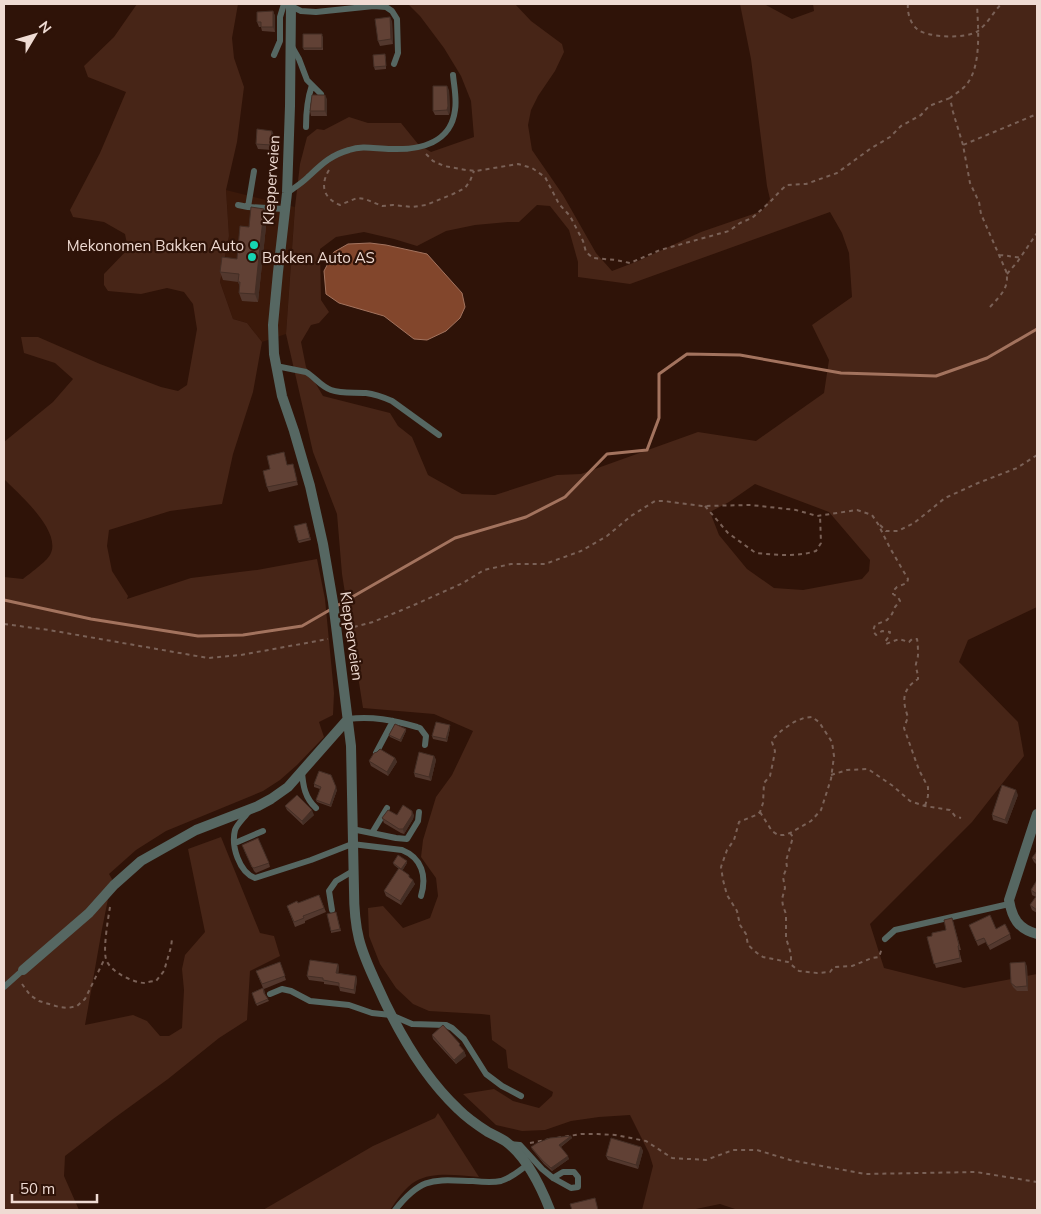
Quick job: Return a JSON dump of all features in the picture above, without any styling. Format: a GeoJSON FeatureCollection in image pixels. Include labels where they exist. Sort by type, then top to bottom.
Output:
{"type":"FeatureCollection","features":[{"type":"Feature","properties":{"kind":"street","name":"Klepperveien"},"geometry":{"type":"LineString","coordinates":[[289,5],[291,44],[287,193],[273,325],[274,354],[282,396],[310,486],[333,602],[351,746],[354,909],[359,939],[371,973],[391,1015],[418,1062],[444,1095],[471,1120],[516,1150],[544,1192],[550,1210]]}},
{"type":"Feature","properties":{"kind":"street"},"geometry":{"type":"LineString","coordinates":[[23,970],[89,913],[114,885],[141,861],[196,830],[250,810],[288,787],[348,719]]}},
{"type":"Feature","properties":{"kind":"street"},"geometry":{"type":"LineString","coordinates":[[1037,814],[1009,900],[1011,912],[1016,922],[1026,930],[1037,934]]}},
{"type":"Feature","properties":{"kind":"lane"},"geometry":{"type":"LineString","coordinates":[[274,55],[280,41],[280,16],[289,5],[302,11],[316,12],[374,6],[386,7],[392,11],[397,19],[398,53],[394,64]]}},
{"type":"Feature","properties":{"kind":"lane"},"geometry":{"type":"LineString","coordinates":[[291,44],[299,59],[306,80],[321,94]]}},
{"type":"Feature","properties":{"kind":"lane"},"geometry":{"type":"LineString","coordinates":[[287,193],[307,178],[323,162],[339,153],[364,147],[392,149],[432,143],[443,135],[452,124],[456,108],[453,75]]}},
{"type":"Feature","properties":{"kind":"lane"},"geometry":{"type":"LineString","coordinates":[[306,127],[307,100],[312,85]]}},
{"type":"Feature","properties":{"kind":"lane"},"geometry":{"type":"LineString","coordinates":[[248,208],[254,171]]}},
{"type":"Feature","properties":{"kind":"lane"},"geometry":{"type":"LineString","coordinates":[[238,205],[248,208],[285,209]]}},
{"type":"Feature","properties":{"kind":"lane"},"geometry":{"type":"LineString","coordinates":[[276,366],[306,372],[319,384],[333,391],[366,393],[383,397],[399,406],[439,435]]}},
{"type":"Feature","properties":{"kind":"lane"},"geometry":{"type":"LineString","coordinates":[[348,719],[363,717],[384,718],[420,728],[426,736],[424,745]]}},
{"type":"Feature","properties":{"kind":"lane"},"geometry":{"type":"LineString","coordinates":[[376,753],[393,720]]}},
{"type":"Feature","properties":{"kind":"lane"},"geometry":{"type":"LineString","coordinates":[[302,772],[306,797],[316,808]]}},
{"type":"Feature","properties":{"kind":"lane"},"geometry":{"type":"LineString","coordinates":[[372,833],[387,808]]}},
{"type":"Feature","properties":{"kind":"lane"},"geometry":{"type":"LineString","coordinates":[[250,810],[236,828],[234,837],[241,865],[250,876],[255,878],[311,860],[352,844],[409,852],[415,857],[423,872],[421,896]]}},
{"type":"Feature","properties":{"kind":"lane"},"geometry":{"type":"LineString","coordinates":[[352,829],[407,839],[418,821],[419,812]]}},
{"type":"Feature","properties":{"kind":"lane"},"geometry":{"type":"LineString","coordinates":[[235,843],[263,831]]}},
{"type":"Feature","properties":{"kind":"lane"},"geometry":{"type":"LineString","coordinates":[[332,910],[329,890],[336,882],[353,870]]}},
{"type":"Feature","properties":{"kind":"lane"},"geometry":{"type":"LineString","coordinates":[[885,939],[895,930],[1010,904]]}},
{"type":"Feature","properties":{"kind":"lane"},"geometry":{"type":"LineString","coordinates":[[4,987],[23,970]]}},
{"type":"Feature","properties":{"kind":"lane"},"geometry":{"type":"LineString","coordinates":[[270,994],[282,989],[291,991],[310,1001],[349,1005],[372,1013],[391,1015],[412,1024],[446,1025],[464,1039],[486,1074],[502,1086],[521,1096]]}},
{"type":"Feature","properties":{"kind":"lane"},"geometry":{"type":"LineString","coordinates":[[508,1144],[520,1145],[542,1169],[554,1178]]}},
{"type":"Feature","properties":{"kind":"lane"},"geometry":{"type":"LineString","coordinates":[[395,1210],[416,1188],[430,1182],[447,1180],[494,1182],[507,1179],[527,1165]]}},
{"type":"Feature","properties":{"kind":"path"},"geometry":{"type":"LineString","coordinates":[[908,4],[912,23],[918,31],[949,36],[971,34],[979,30],[1001,4]]}},
{"type":"Feature","properties":{"kind":"path"},"geometry":{"type":"LineString","coordinates":[[422,146],[426,154],[433,161],[444,166],[474,171],[518,164],[532,168],[544,178],[559,204],[570,216],[583,241],[586,252],[593,258],[630,263],[660,250],[729,231],[740,223],[752,218],[787,185],[806,184],[837,173],[890,137],[901,126],[921,116],[929,106],[950,98],[966,85],[973,74],[979,30],[978,4]]}},
{"type":"Feature","properties":{"kind":"path"},"geometry":{"type":"LineString","coordinates":[[950,98],[963,145],[970,183],[1007,274],[1006,287],[990,307]]}},
{"type":"Feature","properties":{"kind":"path"},"geometry":{"type":"LineString","coordinates":[[963,145],[1037,114]]}},
{"type":"Feature","properties":{"kind":"path"},"geometry":{"type":"LineString","coordinates":[[330,169],[324,189],[327,198],[334,203],[340,205],[357,198],[382,206],[412,207],[426,205],[465,188],[470,182],[474,171]]}},
{"type":"Feature","properties":{"kind":"path"},"geometry":{"type":"LineString","coordinates":[[1007,274],[1037,233]]}},
{"type":"Feature","properties":{"kind":"path"},"geometry":{"type":"LineString","coordinates":[[999,255],[1020,257]]}},
{"type":"Feature","properties":{"kind":"path"},"geometry":{"type":"LineString","coordinates":[[878,524],[886,531],[898,531],[914,523],[945,498],[1017,468],[1037,455]]}},
{"type":"Feature","properties":{"kind":"path"},"geometry":{"type":"LineString","coordinates":[[4,624],[208,658],[241,655],[312,642],[373,622],[463,583],[484,570],[511,564],[545,564],[581,551],[607,536],[631,516],[655,501],[705,506],[751,505],[796,510],[817,516],[857,510],[872,515],[908,579],[907,584],[897,587],[893,591],[900,601],[892,614],[886,620],[875,625],[873,631],[876,635],[882,631],[890,632],[884,642],[886,644],[899,639],[909,642],[912,639],[916,639],[918,642],[916,667],[918,679],[906,691],[904,705],[908,717],[904,728],[919,770],[928,787],[925,806]]}},
{"type":"Feature","properties":{"kind":"path"},"geometry":{"type":"LineString","coordinates":[[705,506],[728,533],[756,553],[779,555],[802,555],[816,552],[820,543],[820,515]]}},
{"type":"Feature","properties":{"kind":"path"},"geometry":{"type":"LineString","coordinates":[[760,812],[772,830],[778,835],[790,833],[811,821],[821,810],[831,775],[834,756],[832,742],[819,722],[812,717],[794,722],[781,731],[772,742],[775,751],[770,776],[764,782],[763,802],[760,812],[739,822],[734,840],[727,850],[726,858],[722,862],[721,867],[727,895],[737,911],[740,925],[746,934],[750,948],[763,957],[788,962],[800,970],[817,973],[830,972],[834,967],[852,966],[879,957],[885,939]]}},
{"type":"Feature","properties":{"kind":"path"},"geometry":{"type":"LineString","coordinates":[[831,775],[847,770],[868,768],[910,801],[925,806],[950,810],[955,816],[961,818]]}},
{"type":"Feature","properties":{"kind":"path"},"geometry":{"type":"LineString","coordinates":[[790,833],[793,837],[783,877],[785,888],[782,898],[786,914],[786,938],[791,954],[791,964]]}},
{"type":"Feature","properties":{"kind":"path"},"geometry":{"type":"LineString","coordinates":[[23,970],[22,986],[30,995],[52,1006],[68,1008],[77,1006],[85,999],[105,958],[110,907]]}},
{"type":"Feature","properties":{"kind":"path"},"geometry":{"type":"LineString","coordinates":[[105,958],[115,970],[131,980],[144,983],[156,981],[164,971],[172,939]]}},
{"type":"Feature","properties":{"kind":"path"},"geometry":{"type":"LineString","coordinates":[[520,1145],[581,1134],[615,1135],[646,1141],[672,1158],[706,1160],[733,1150],[757,1150],[790,1160],[865,1174],[976,1172],[1037,1182]]}},
{"type":"Feature","properties":{"kind":"shaded area"},"geometry":{"type":"Polygon","coordinates":[[[137,4],[238,4],[232,38],[234,58],[244,87],[237,142],[226,190],[229,236],[220,282],[233,319],[247,323],[262,342],[253,392],[233,454],[222,504],[170,511],[109,530],[107,546],[112,571],[128,596],[127,599],[191,578],[257,570],[317,559],[325,599],[334,693],[333,715],[319,722],[324,737],[280,780],[263,791],[166,831],[136,850],[109,874],[112,879],[85,1025],[133,1015],[147,1021],[160,1036],[169,1036],[182,1028],[184,990],[182,969],[185,955],[205,932],[188,849],[221,837],[260,933],[274,936],[280,956],[250,971],[247,1020],[219,1038],[168,1079],[65,1156],[64,1176],[79,1210],[4,1210],[4,577],[23,579],[48,558],[52,546],[45,525],[29,504],[4,479],[4,442],[53,402],[73,379],[55,363],[24,353],[21,337],[38,337],[100,364],[161,387],[178,391],[187,385],[197,329],[193,304],[184,292],[167,288],[141,294],[108,291],[104,285],[104,274],[128,249],[125,234],[104,222],[73,217],[70,210],[100,153],[126,92],[88,77],[84,66],[114,37],[137,4]]]}},
{"type":"Feature","properties":{"kind":"shaded area"},"geometry":{"type":"Polygon","coordinates":[[[515,4],[531,21],[562,44],[564,52],[555,71],[531,110],[528,125],[532,150],[563,195],[596,253],[612,271],[701,232],[762,211],[770,199],[751,59],[740,4],[764,4],[792,19],[814,11],[813,4],[1037,4],[1037,607],[968,640],[959,662],[1018,722],[1024,756],[972,822],[870,924],[884,968],[964,988],[1037,974],[1037,1210],[738,1210],[720,1204],[691,1210],[642,1210],[653,1166],[649,1153],[630,1115],[571,1121],[545,1130],[522,1131],[496,1125],[463,1094],[494,1089],[513,1101],[539,1108],[552,1096],[553,1092],[508,1068],[506,1050],[492,1040],[490,1015],[429,1011],[413,1004],[396,988],[380,964],[369,936],[368,908],[383,906],[403,928],[430,918],[438,896],[436,878],[421,857],[423,840],[436,797],[452,775],[473,731],[434,714],[363,708],[342,574],[337,514],[313,452],[286,334],[295,207],[300,164],[307,137],[317,129],[324,130],[349,117],[368,123],[401,123],[418,144],[431,152],[474,137],[471,101],[461,76],[444,48],[420,16],[409,5],[515,4]],[[537,205],[519,222],[475,225],[446,231],[417,246],[364,232],[336,237],[320,249],[321,300],[329,312],[319,323],[311,325],[301,342],[306,367],[323,396],[390,413],[398,426],[412,437],[428,475],[462,494],[495,495],[557,475],[581,474],[698,432],[756,441],[824,393],[829,360],[812,325],[852,297],[849,253],[842,233],[830,212],[630,284],[578,277],[578,262],[569,230],[550,206],[537,205]],[[755,484],[729,502],[710,512],[719,535],[747,569],[774,588],[803,590],[862,579],[869,571],[870,560],[829,512],[755,484]]]}},
{"type":"Feature","properties":{"kind":"shaded area"},"geometry":{"type":"Polygon","coordinates":[[[226,190],[295,207],[286,334],[262,342],[247,323],[233,319],[220,282],[229,236],[226,190]]]}},
{"type":"Feature","properties":{"kind":"shaded area"},"geometry":{"type":"Polygon","coordinates":[[[370,243],[427,254],[462,293],[465,307],[460,318],[446,331],[427,340],[414,339],[384,316],[339,303],[326,294],[324,271],[334,252],[348,244],[370,243]]]}},
{"type":"Feature","properties":{"kind":"shaded area"},"geometry":{"type":"Polygon","coordinates":[[[438,1113],[479,1177],[447,1175],[423,1178],[408,1187],[390,1210],[263,1210],[373,1146],[435,1118],[438,1113]]]}},
{"type":"Feature","properties":{"kind":"building"},"geometry":{"type":"Polygon","coordinates":[[[273,11],[273,27],[261,27],[261,22],[257,22],[257,12],[273,11]]]}},
{"type":"Feature","properties":{"kind":"building"},"geometry":{"type":"Polygon","coordinates":[[[390,17],[391,39],[378,41],[375,19],[390,17]]]}},
{"type":"Feature","properties":{"kind":"building"},"geometry":{"type":"Polygon","coordinates":[[[303,34],[322,34],[322,48],[303,48],[303,34]]]}},
{"type":"Feature","properties":{"kind":"building"},"geometry":{"type":"Polygon","coordinates":[[[385,54],[386,66],[374,67],[373,55],[385,54]]]}},
{"type":"Feature","properties":{"kind":"building"},"geometry":{"type":"Polygon","coordinates":[[[433,86],[447,86],[447,110],[433,111],[433,86]]]}},
{"type":"Feature","properties":{"kind":"building"},"geometry":{"type":"Polygon","coordinates":[[[312,95],[325,95],[325,111],[310,111],[312,95]]]}},
{"type":"Feature","properties":{"kind":"building"},"geometry":{"type":"Polygon","coordinates":[[[257,129],[272,131],[271,145],[256,144],[257,129]]]}},
{"type":"Feature","properties":{"kind":"building"},"geometry":{"type":"Polygon","coordinates":[[[251,207],[264,209],[255,294],[239,293],[239,274],[220,272],[222,257],[237,259],[240,226],[249,227],[251,207]]]}},
{"type":"Feature","properties":{"kind":"building"},"geometry":{"type":"Polygon","coordinates":[[[284,452],[287,465],[293,464],[297,481],[267,487],[263,471],[270,469],[267,456],[284,452]]]}},
{"type":"Feature","properties":{"kind":"building"},"geometry":{"type":"Polygon","coordinates":[[[306,523],[310,538],[298,541],[294,526],[306,523]]]}},
{"type":"Feature","properties":{"kind":"building"},"geometry":{"type":"Polygon","coordinates":[[[436,722],[450,725],[446,739],[432,736],[436,722]]]}},
{"type":"Feature","properties":{"kind":"building"},"geometry":{"type":"Polygon","coordinates":[[[395,724],[406,729],[400,740],[389,735],[395,724]]]}},
{"type":"Feature","properties":{"kind":"building"},"geometry":{"type":"Polygon","coordinates":[[[380,749],[395,758],[387,772],[369,761],[374,753],[380,749]]]}},
{"type":"Feature","properties":{"kind":"building"},"geometry":{"type":"Polygon","coordinates":[[[419,752],[434,756],[429,777],[414,773],[419,752]]]}},
{"type":"Feature","properties":{"kind":"building"},"geometry":{"type":"Polygon","coordinates":[[[319,771],[331,775],[336,787],[330,805],[316,800],[321,787],[314,784],[319,771]]]}},
{"type":"Feature","properties":{"kind":"building"},"geometry":{"type":"Polygon","coordinates":[[[1002,785],[1016,790],[1005,820],[992,815],[1002,785]]]}},
{"type":"Feature","properties":{"kind":"building"},"geometry":{"type":"Polygon","coordinates":[[[297,795],[312,810],[302,821],[285,806],[297,795]]]}},
{"type":"Feature","properties":{"kind":"building"},"geometry":{"type":"Polygon","coordinates":[[[403,805],[412,811],[412,815],[403,829],[399,829],[382,818],[388,810],[397,815],[403,805]]]}},
{"type":"Feature","properties":{"kind":"building"},"geometry":{"type":"Polygon","coordinates":[[[258,838],[269,863],[254,868],[242,845],[258,838]]]}},
{"type":"Feature","properties":{"kind":"building"},"geometry":{"type":"Polygon","coordinates":[[[1037,851],[1037,861],[1032,858],[1037,851]]]}},
{"type":"Feature","properties":{"kind":"building"},"geometry":{"type":"Polygon","coordinates":[[[398,855],[407,861],[401,869],[393,863],[398,855]]]}},
{"type":"Feature","properties":{"kind":"building"},"geometry":{"type":"Polygon","coordinates":[[[399,868],[413,880],[400,901],[384,891],[399,868]]]}},
{"type":"Feature","properties":{"kind":"building"},"geometry":{"type":"Polygon","coordinates":[[[1037,880],[1037,894],[1031,890],[1037,880]]]}},
{"type":"Feature","properties":{"kind":"building"},"geometry":{"type":"Polygon","coordinates":[[[319,895],[324,908],[303,916],[304,918],[294,922],[287,906],[319,895]]]}},
{"type":"Feature","properties":{"kind":"building"},"geometry":{"type":"Polygon","coordinates":[[[1037,895],[1037,910],[1030,905],[1037,895]]]}},
{"type":"Feature","properties":{"kind":"building"},"geometry":{"type":"Polygon","coordinates":[[[336,912],[340,929],[331,931],[327,914],[336,912]]]}},
{"type":"Feature","properties":{"kind":"building"},"geometry":{"type":"Polygon","coordinates":[[[990,915],[996,929],[1005,924],[1010,934],[988,946],[984,938],[976,941],[969,925],[990,915]]]}},
{"type":"Feature","properties":{"kind":"building"},"geometry":{"type":"Polygon","coordinates":[[[952,918],[959,945],[960,958],[934,964],[927,937],[932,936],[932,933],[946,930],[944,920],[952,918]]]}},
{"type":"Feature","properties":{"kind":"building"},"geometry":{"type":"Polygon","coordinates":[[[310,960],[338,964],[336,973],[356,976],[354,990],[339,987],[339,983],[323,980],[323,978],[307,976],[310,960]]]}},
{"type":"Feature","properties":{"kind":"building"},"geometry":{"type":"Polygon","coordinates":[[[280,962],[285,976],[262,984],[256,971],[280,962]]]}},
{"type":"Feature","properties":{"kind":"building"},"geometry":{"type":"Polygon","coordinates":[[[1025,962],[1027,986],[1016,987],[1011,983],[1010,963],[1025,962]]]}},
{"type":"Feature","properties":{"kind":"building"},"geometry":{"type":"Polygon","coordinates":[[[263,988],[268,999],[256,1004],[252,993],[263,988]]]}},
{"type":"Feature","properties":{"kind":"building"},"geometry":{"type":"Polygon","coordinates":[[[443,1025],[464,1051],[454,1060],[432,1035],[443,1025]]]}},
{"type":"Feature","properties":{"kind":"building"},"geometry":{"type":"Polygon","coordinates":[[[571,1136],[559,1145],[568,1156],[551,1168],[531,1147],[550,1138],[571,1136]]]}},
{"type":"Feature","properties":{"kind":"building"},"geometry":{"type":"Polygon","coordinates":[[[611,1138],[641,1147],[636,1165],[606,1156],[611,1138]]]}},
{"type":"Feature","properties":{"kind":"building"},"geometry":{"type":"Polygon","coordinates":[[[595,1198],[598,1210],[572,1210],[570,1204],[595,1198]]]}},
{"type":"Feature","properties":{"kind":"waterway"},"geometry":{"type":"LineString","coordinates":[[4,600],[91,619],[198,636],[243,635],[302,626],[455,538],[526,517],[565,497],[607,454],[647,450],[659,418],[659,374],[687,354],[740,355],[841,373],[936,376],[987,358],[1037,329]]}},
{"type":"Feature","properties":{"kind":"place","name":"Mekonomen Bakken Auto"},"geometry":{"type":"Point","coordinates":[254,245]}},
{"type":"Feature","properties":{"kind":"place","name":"Bakken Auto AS"},"geometry":{"type":"Point","coordinates":[252,257]}}]}
